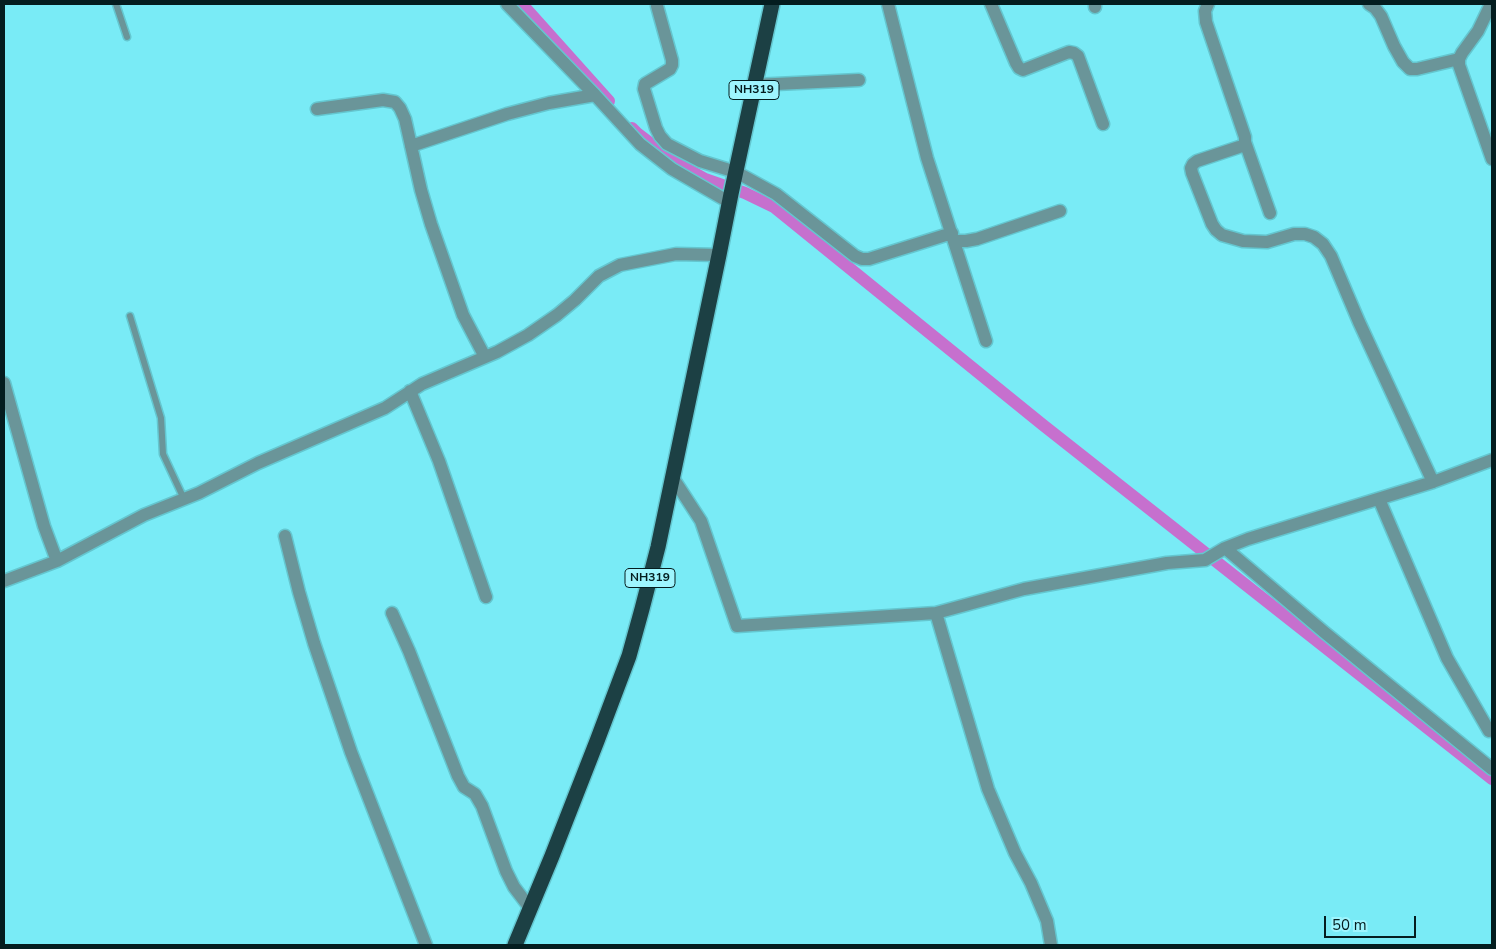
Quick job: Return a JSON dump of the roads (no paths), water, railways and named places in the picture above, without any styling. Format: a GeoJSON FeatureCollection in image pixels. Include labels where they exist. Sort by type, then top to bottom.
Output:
{"type":"FeatureCollection","features":[{"type":"Feature","properties":{"kind":"highway","name":"NH319"},"geometry":{"type":"LineString","coordinates":[[515,945],[552,856],[629,656],[658,547],[772,4]]}},
{"type":"Feature","properties":{"kind":"street"},"geometry":{"type":"LineString","coordinates":[[506,4],[595,94],[640,144],[672,169],[730,198]]}},
{"type":"Feature","properties":{"kind":"street"},"geometry":{"type":"LineString","coordinates":[[888,4],[927,158],[986,341]]}},
{"type":"Feature","properties":{"kind":"street"},"geometry":{"type":"LineString","coordinates":[[991,4],[1016,63],[1023,70],[1069,52],[1078,56],[1103,124]]}},
{"type":"Feature","properties":{"kind":"street"},"geometry":{"type":"LineString","coordinates":[[1208,4],[1205,11],[1206,22],[1270,213]]}},
{"type":"Feature","properties":{"kind":"street"},"geometry":{"type":"LineString","coordinates":[[1369,4],[1381,16],[1398,54],[1410,69],[1459,59]]}},
{"type":"Feature","properties":{"kind":"street"},"geometry":{"type":"LineString","coordinates":[[1491,4],[1478,31],[1462,53],[1459,65],[1492,160]]}},
{"type":"Feature","properties":{"kind":"street"},"geometry":{"type":"LineString","coordinates":[[657,6],[672,65],[670,69],[645,84],[644,89],[660,136],[667,144],[700,161],[735,174],[776,194],[855,256],[869,259],[953,237],[966,241],[976,239],[1060,211]]}},
{"type":"Feature","properties":{"kind":"street"},"geometry":{"type":"LineString","coordinates":[[755,85],[858,80]]}},
{"type":"Feature","properties":{"kind":"street"},"geometry":{"type":"LineString","coordinates":[[411,146],[506,114],[595,94]]}},
{"type":"Feature","properties":{"kind":"street"},"geometry":{"type":"LineString","coordinates":[[317,108],[383,100],[395,102],[400,108],[405,119],[421,190],[442,256],[463,315],[484,357]]}},
{"type":"Feature","properties":{"kind":"street"},"geometry":{"type":"LineString","coordinates":[[1245,142],[1243,146],[1197,161],[1191,168],[1212,224],[1222,235],[1243,241],[1267,242],[1294,234],[1305,234],[1314,237],[1323,244],[1331,256],[1358,322],[1433,482]]}},
{"type":"Feature","properties":{"kind":"street"},"geometry":{"type":"LineString","coordinates":[[4,581],[57,561],[144,515],[184,499],[258,463],[385,408],[422,384],[497,352],[543,325],[575,300],[599,276],[620,265],[676,254],[719,255]]}},
{"type":"Feature","properties":{"kind":"street"},"geometry":{"type":"LineString","coordinates":[[4,383],[44,526],[57,561]]}},
{"type":"Feature","properties":{"kind":"street"},"geometry":{"type":"LineString","coordinates":[[410,391],[439,461],[486,597]]}},
{"type":"Feature","properties":{"kind":"street"},"geometry":{"type":"LineString","coordinates":[[672,478],[701,521],[737,626],[936,613],[1024,589],[1167,563],[1205,560],[1221,550],[1248,539],[1433,482],[1489,462],[1492,475]]}},
{"type":"Feature","properties":{"kind":"street"},"geometry":{"type":"LineString","coordinates":[[1379,499],[1447,658],[1489,731]]}},
{"type":"Feature","properties":{"kind":"street"},"geometry":{"type":"LineString","coordinates":[[285,536],[314,643],[350,752],[426,945]]}},
{"type":"Feature","properties":{"kind":"street"},"geometry":{"type":"LineString","coordinates":[[1221,550],[1492,769]]}},
{"type":"Feature","properties":{"kind":"street"},"geometry":{"type":"LineString","coordinates":[[392,613],[458,776],[464,787],[475,794],[482,806],[506,871],[514,887],[530,908]]}},
{"type":"Feature","properties":{"kind":"street"},"geometry":{"type":"LineString","coordinates":[[936,613],[988,789],[1047,921],[1051,945]]}},
{"type":"Feature","properties":{"kind":"lane"},"geometry":{"type":"LineString","coordinates":[[116,4],[127,37]]}},
{"type":"Feature","properties":{"kind":"lane"},"geometry":{"type":"LineString","coordinates":[[130,316],[161,418],[163,454],[184,499]]}},
{"type":"Feature","properties":{"kind":"waterway"},"geometry":{"type":"LineString","coordinates":[[522,4],[609,101]]}},
{"type":"Feature","properties":{"kind":"waterway"},"geometry":{"type":"LineString","coordinates":[[632,128],[675,162],[705,179],[745,193],[774,207],[1043,425],[1492,779]]}}]}
